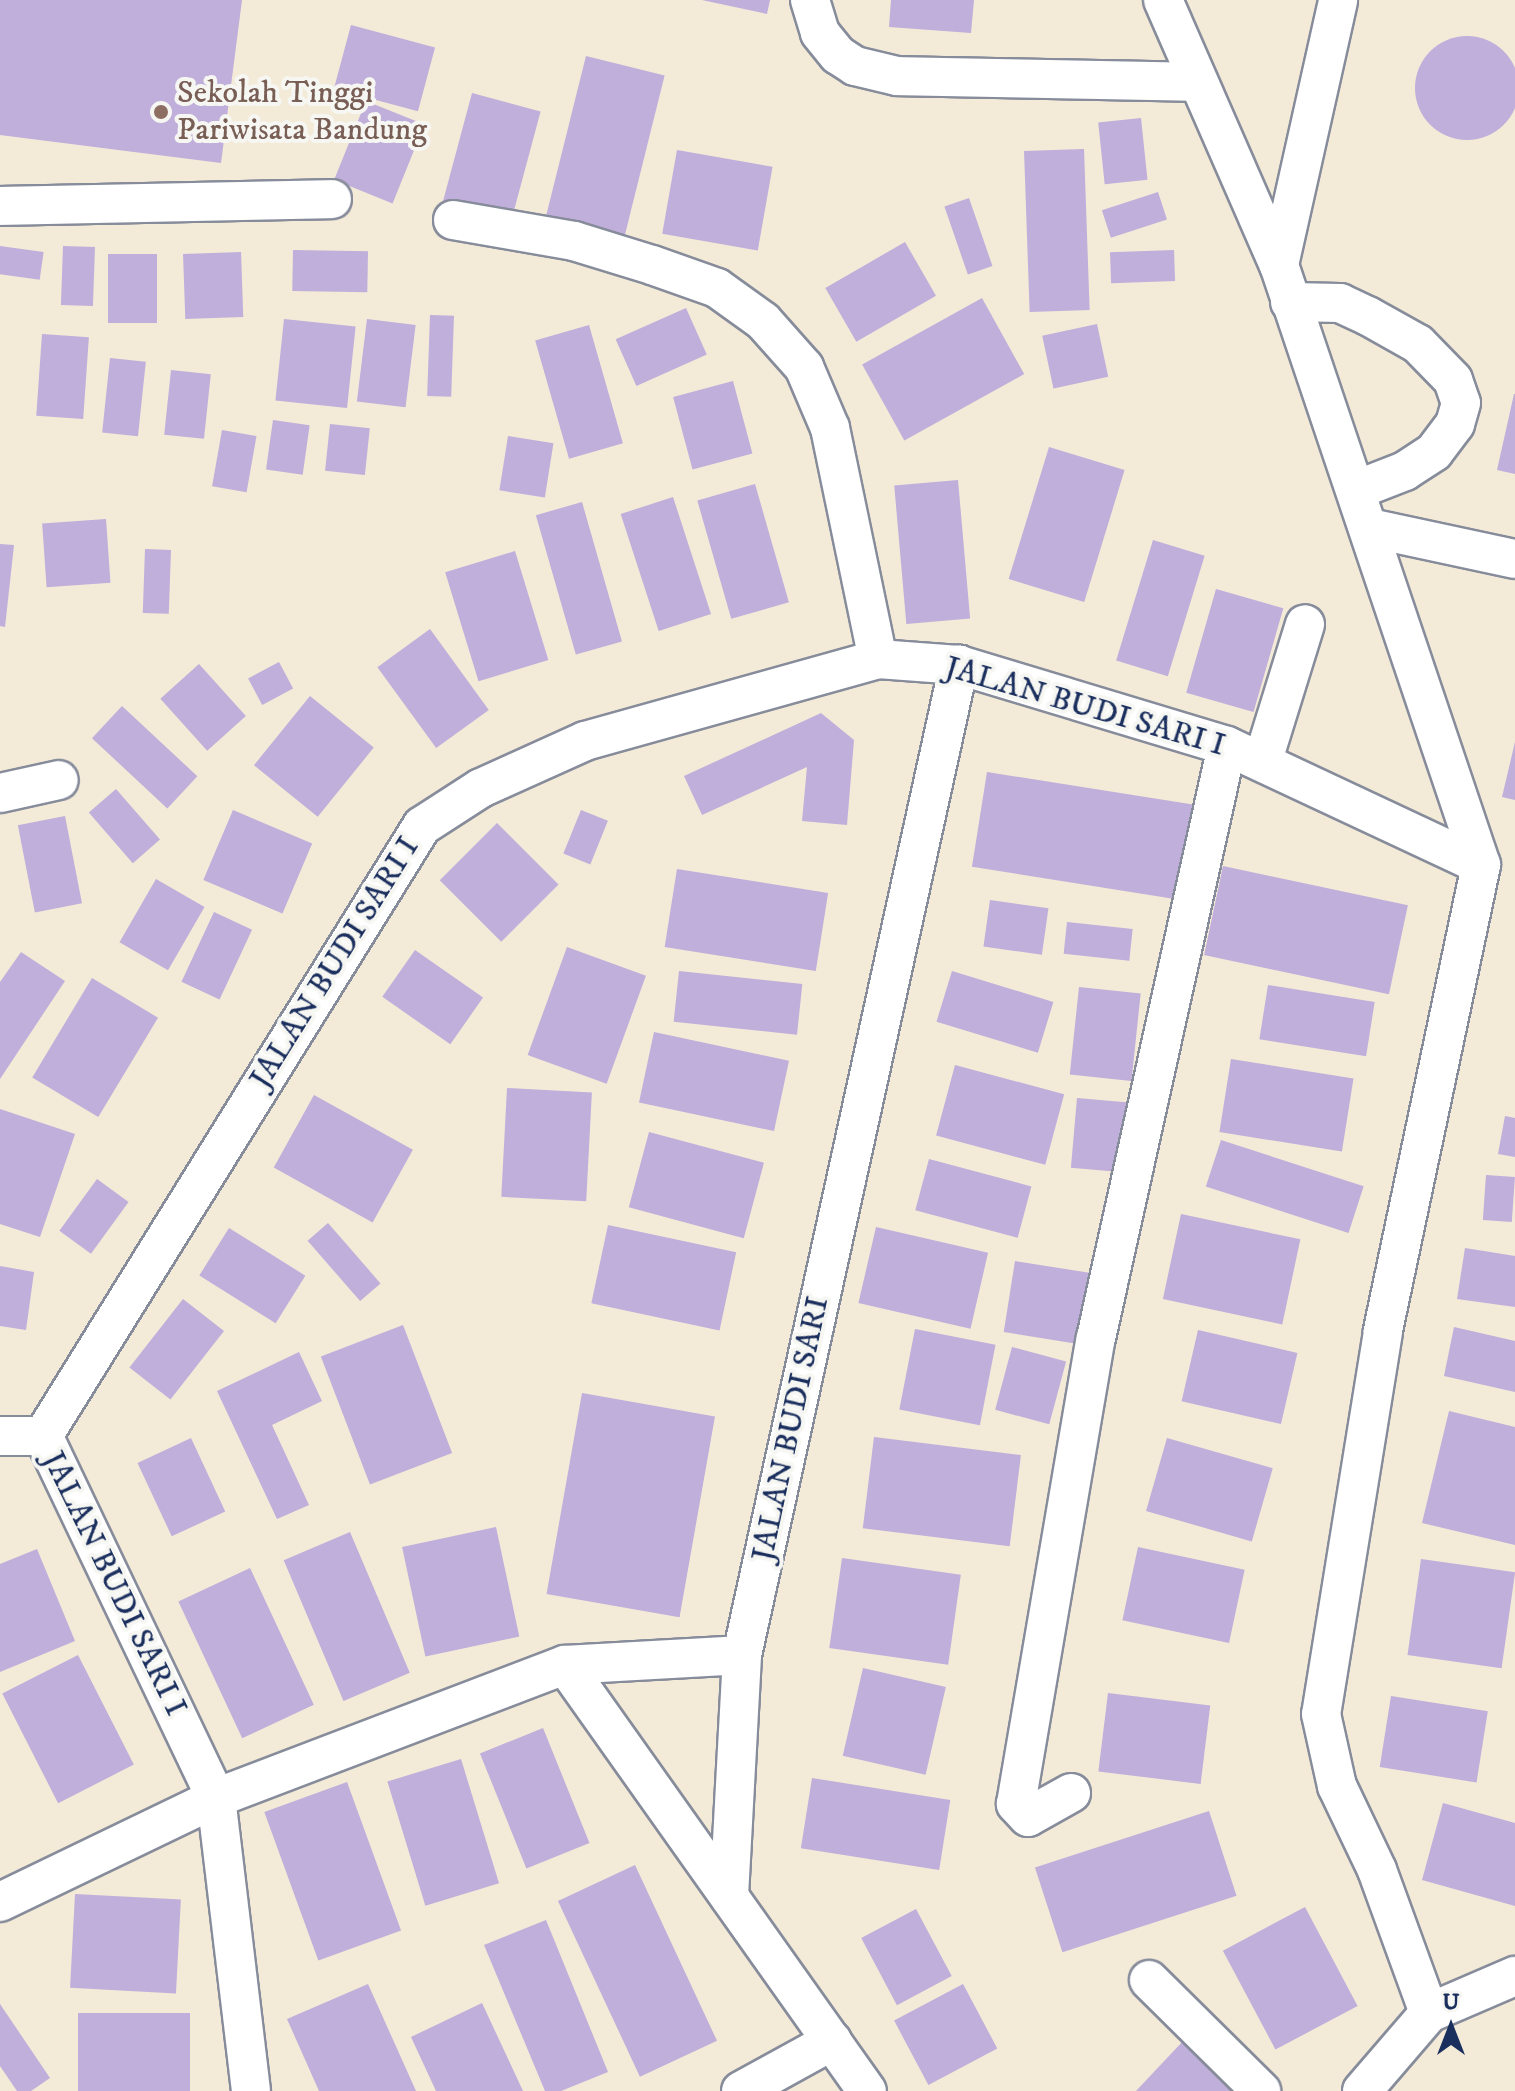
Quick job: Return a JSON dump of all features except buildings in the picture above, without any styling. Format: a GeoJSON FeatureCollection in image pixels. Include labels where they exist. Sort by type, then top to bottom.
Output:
{"type":"FeatureCollection","features":[{"type":"Feature","properties":{"kind":"street"},"geometry":{"type":"LineString","coordinates":[[810,0],[820,33],[838,55],[855,66],[897,76],[1198,82]]}},
{"type":"Feature","properties":{"kind":"street"},"geometry":{"type":"LineString","coordinates":[[1163,0],[1279,265],[1481,865],[1383,1332],[1321,1714],[1337,1786],[1377,1870],[1429,2013]]}},
{"type":"Feature","properties":{"kind":"street"},"geometry":{"type":"LineString","coordinates":[[1279,265],[1338,0]]}},
{"type":"Feature","properties":{"kind":"street"},"geometry":{"type":"LineString","coordinates":[[0,206],[332,199]]}},
{"type":"Feature","properties":{"kind":"street"},"geometry":{"type":"LineString","coordinates":[[453,220],[574,241],[652,265],[717,288],[763,321],[804,367],[830,428],[878,659]]}},
{"type":"Feature","properties":{"kind":"street"},"geometry":{"type":"LineString","coordinates":[[1290,302],[1340,303],[1368,316],[1418,344],[1453,380],[1461,403],[1455,424],[1434,452],[1405,471],[1356,490]]}},
{"type":"Feature","properties":{"kind":"street"},"geometry":{"type":"LineString","coordinates":[[1370,528],[1515,559]]}},
{"type":"Feature","properties":{"kind":"street"},"geometry":{"type":"LineString","coordinates":[[1263,760],[1305,624]]}},
{"type":"Feature","properties":{"kind":"street","name":"JALAN BUDI SARI I"},"geometry":{"type":"LineString","coordinates":[[251,2091],[216,1798],[43,1436],[422,826],[481,788],[585,741],[878,659],[959,665],[1227,746],[1263,760],[1481,865]]}},
{"type":"Feature","properties":{"kind":"street","name":"JALAN BUDI SARI"},"geometry":{"type":"LineString","coordinates":[[729,1896],[742,1655],[959,665]]}},
{"type":"Feature","properties":{"kind":"street"},"geometry":{"type":"LineString","coordinates":[[1071,1793],[1028,1817],[1016,1804],[1096,1338],[1227,746]]}},
{"type":"Feature","properties":{"kind":"street"},"geometry":{"type":"LineString","coordinates":[[0,793],[59,780]]}},
{"type":"Feature","properties":{"kind":"street"},"geometry":{"type":"LineString","coordinates":[[0,1436],[43,1436]]}},
{"type":"Feature","properties":{"kind":"street"},"geometry":{"type":"LineString","coordinates":[[0,1902],[216,1798],[565,1665],[742,1655]]}},
{"type":"Feature","properties":{"kind":"street"},"geometry":{"type":"LineString","coordinates":[[565,1665],[867,2091]]}},
{"type":"Feature","properties":{"kind":"street"},"geometry":{"type":"LineString","coordinates":[[1362,2091],[1429,2013],[1515,1976]]}},
{"type":"Feature","properties":{"kind":"street"},"geometry":{"type":"LineString","coordinates":[[1149,1980],[1261,2091]]}},
{"type":"Feature","properties":{"kind":"street"},"geometry":{"type":"LineString","coordinates":[[741,2091],[832,2041]]}},
{"type":"Feature","properties":{"kind":"place","name":"Sekolah Tinggi Pariwisata Bandung"},"geometry":{"type":"Point","coordinates":[161,112]}}]}
